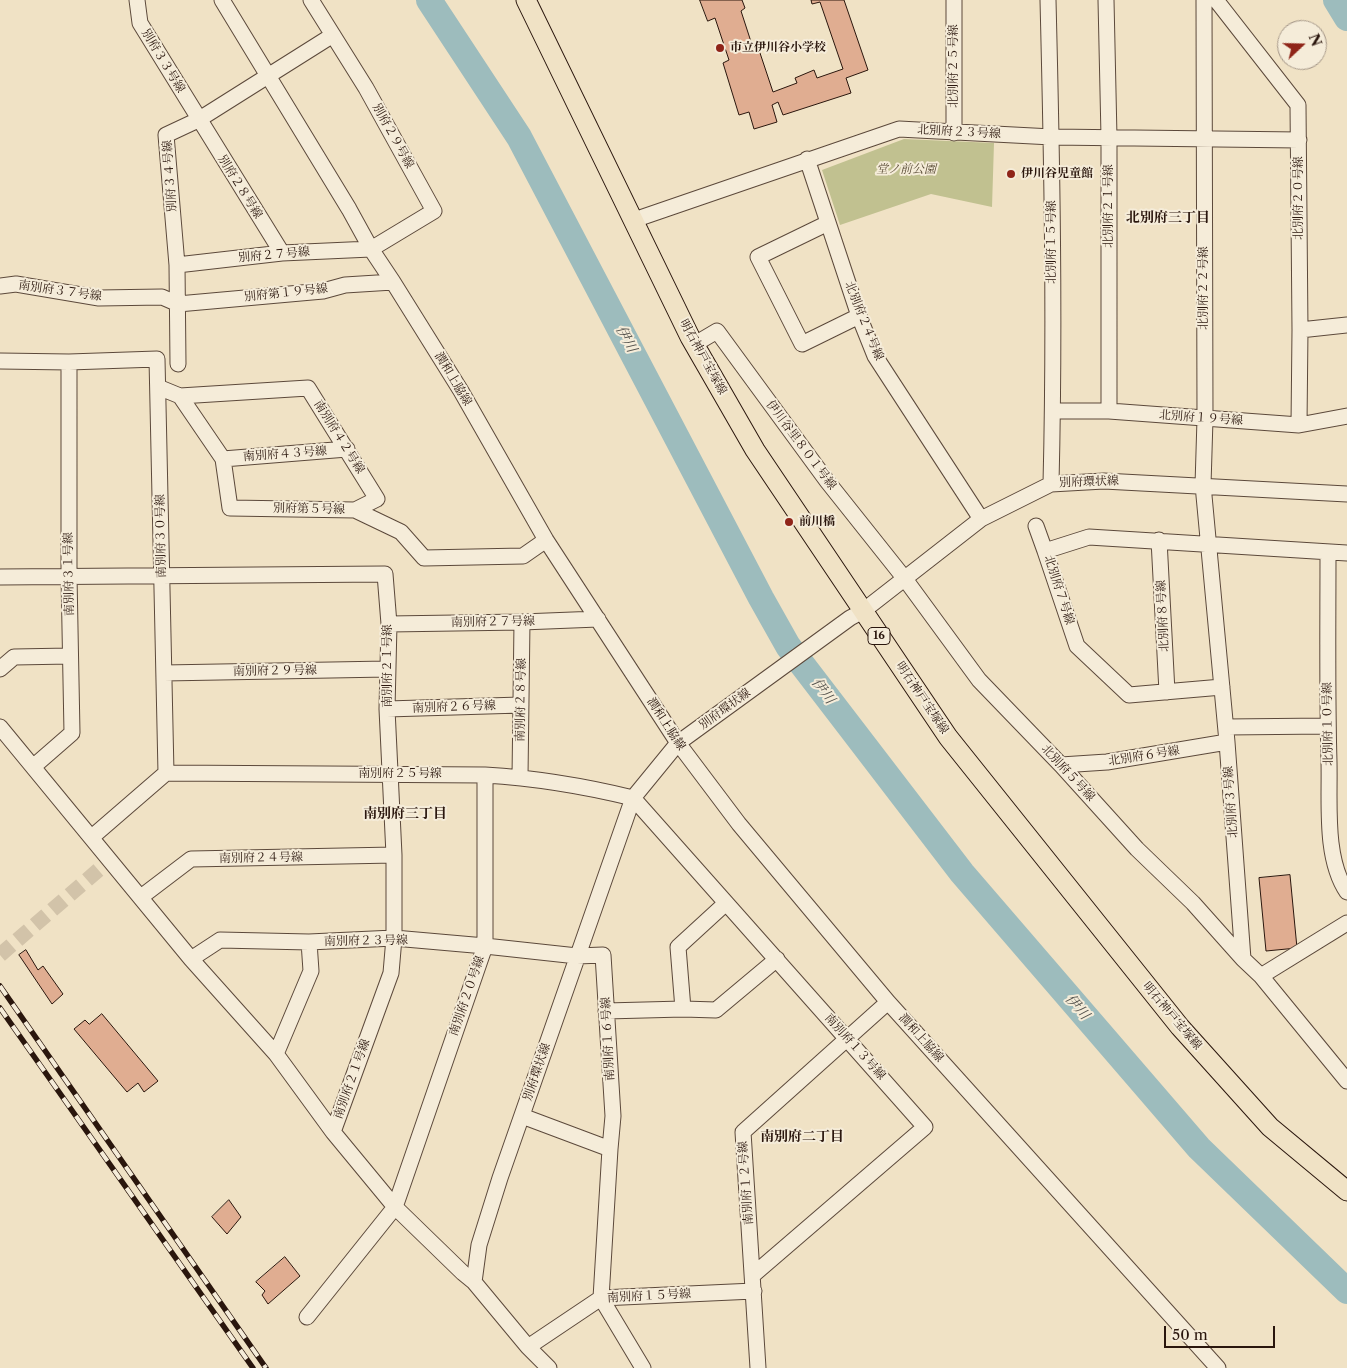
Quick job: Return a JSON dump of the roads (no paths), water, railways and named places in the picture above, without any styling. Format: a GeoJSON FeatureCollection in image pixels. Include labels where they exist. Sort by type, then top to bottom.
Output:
{"type":"FeatureCollection","features":[{"type":"Feature","properties":{"kind":"main road","name":"明石神戸宝塚線"},"geometry":{"type":"LineString","coordinates":[[526,0],[694,344],[755,450],[856,615],[948,736],[1180,1027],[1270,1127],[1347,1191]]}},
{"type":"Feature","properties":{"kind":"street","name":"別府３３号線"},"geometry":{"type":"LineString","coordinates":[[137,0],[140,23],[198,120]]}},
{"type":"Feature","properties":{"kind":"street","name":"潤和上脇線"},"geometry":{"type":"LineString","coordinates":[[222,0],[350,209],[371,249],[394,282],[461,391],[546,540],[678,743],[739,824],[888,1002],[1218,1368]]}},
{"type":"Feature","properties":{"kind":"street","name":"別府２９号線"},"geometry":{"type":"LineString","coordinates":[[311,0],[366,88],[434,211],[371,249]]}},
{"type":"Feature","properties":{"kind":"street","name":"北別府２５号線"},"geometry":{"type":"LineString","coordinates":[[954,0],[954,133]]}},
{"type":"Feature","properties":{"kind":"street","name":"北別府１５号線"},"geometry":{"type":"LineString","coordinates":[[1048,0],[1052,137],[1053,410],[1051,484]]}},
{"type":"Feature","properties":{"kind":"street","name":"北別府２１号線"},"geometry":{"type":"LineString","coordinates":[[1106,0],[1109,137],[1109,411]]}},
{"type":"Feature","properties":{"kind":"street","name":"北別府２２号線"},"geometry":{"type":"LineString","coordinates":[[1203,485],[1205,419],[1204,0]]}},
{"type":"Feature","properties":{"kind":"street","name":"北別府２０号線"},"geometry":{"type":"LineString","coordinates":[[1216,0],[1298,105],[1299,425]]}},
{"type":"Feature","properties":{"kind":"street","name":"別府３４号線"},"geometry":{"type":"LineString","coordinates":[[178,304],[178,265],[166,135],[198,120],[333,35]]}},
{"type":"Feature","properties":{"kind":"street","name":"別府２８号線"},"geometry":{"type":"LineString","coordinates":[[198,120],[282,253]]}},
{"type":"Feature","properties":{"kind":"street","name":"北別府２３号線"},"geometry":{"type":"LineString","coordinates":[[634,220],[807,159],[899,129],[1052,137],[1299,140]]}},
{"type":"Feature","properties":{"kind":"street","name":"北別府２４号線"},"geometry":{"type":"LineString","coordinates":[[807,159],[859,316],[875,356],[981,519]]}},
{"type":"Feature","properties":{"kind":"street"},"geometry":{"type":"LineString","coordinates":[[828,223],[758,257],[802,344],[859,316]]}},
{"type":"Feature","properties":{"kind":"street","name":"別府２７号線"},"geometry":{"type":"LineString","coordinates":[[178,265],[282,253],[371,249]]}},
{"type":"Feature","properties":{"kind":"street","name":"別府第１９号線"},"geometry":{"type":"LineString","coordinates":[[178,304],[323,291],[344,285],[394,282]]}},
{"type":"Feature","properties":{"kind":"street","name":"南別府３７号線"},"geometry":{"type":"LineString","coordinates":[[0,286],[16,284],[99,298],[162,297],[178,304]]}},
{"type":"Feature","properties":{"kind":"street"},"geometry":{"type":"LineString","coordinates":[[178,304],[178,364]]}},
{"type":"Feature","properties":{"kind":"street"},"geometry":{"type":"LineString","coordinates":[[1300,330],[1347,325]]}},
{"type":"Feature","properties":{"kind":"street","name":"伊川谷里８０１号線"},"geometry":{"type":"LineString","coordinates":[[694,344],[717,331],[827,481],[905,579]]}},
{"type":"Feature","properties":{"kind":"street","name":"南別府３０号線"},"geometry":{"type":"LineString","coordinates":[[0,361],[69,362],[157,359],[166,773]]}},
{"type":"Feature","properties":{"kind":"street","name":"南別府３１号線"},"geometry":{"type":"LineString","coordinates":[[33,767],[72,733],[69,576],[69,362]]}},
{"type":"Feature","properties":{"kind":"street"},"geometry":{"type":"LineString","coordinates":[[158,388],[180,396]]}},
{"type":"Feature","properties":{"kind":"street","name":"南別府４２号線"},"geometry":{"type":"LineString","coordinates":[[180,396],[308,388],[377,499],[355,510]]}},
{"type":"Feature","properties":{"kind":"street","name":"別府第５号線"},"geometry":{"type":"LineString","coordinates":[[180,396],[223,459],[230,508],[355,510],[401,532],[424,558],[523,556],[546,540]]}},
{"type":"Feature","properties":{"kind":"street","name":"北別府１９号線"},"geometry":{"type":"LineString","coordinates":[[1053,410],[1109,411],[1299,425],[1347,416]]}},
{"type":"Feature","properties":{"kind":"street","name":"南別府４３号線"},"geometry":{"type":"LineString","coordinates":[[223,459],[347,449]]}},
{"type":"Feature","properties":{"kind":"street","name":"別府環状線"},"geometry":{"type":"LineString","coordinates":[[474,1282],[479,1245],[500,1178],[633,798],[678,743],[905,579],[981,519],[1051,484],[1104,480],[1347,494]]}},
{"type":"Feature","properties":{"kind":"street","name":"北別府３号線"},"geometry":{"type":"LineString","coordinates":[[1203,485],[1226,735],[1242,959]]}},
{"type":"Feature","properties":{"kind":"street"},"geometry":{"type":"LineString","coordinates":[[1036,526],[1045,551]]}},
{"type":"Feature","properties":{"kind":"street","name":"北別府７号線"},"geometry":{"type":"LineString","coordinates":[[1222,687],[1129,695],[1077,646],[1045,551],[1089,537],[1347,553]]}},
{"type":"Feature","properties":{"kind":"street","name":"北別府８号線"},"geometry":{"type":"LineString","coordinates":[[1159,540],[1168,692]]}},
{"type":"Feature","properties":{"kind":"street","name":"北別府１０号線"},"geometry":{"type":"LineString","coordinates":[[1328,552],[1327,726],[1331,840],[1340,881],[1347,892]]}},
{"type":"Feature","properties":{"kind":"street","name":"南別府２１号線"},"geometry":{"type":"LineString","coordinates":[[0,577],[385,574],[388,624],[387,709],[394,855],[394,938],[391,973],[333,1132]]}},
{"type":"Feature","properties":{"kind":"street","name":"北別府５号線"},"geometry":{"type":"LineString","coordinates":[[905,579],[979,680],[1061,765],[1137,849],[1192,903],[1242,959]]}},
{"type":"Feature","properties":{"kind":"street","name":"南別府２７号線"},"geometry":{"type":"LineString","coordinates":[[388,624],[598,619]]}},
{"type":"Feature","properties":{"kind":"street","name":"南別府２８号線"},"geometry":{"type":"LineString","coordinates":[[520,777],[522,622]]}},
{"type":"Feature","properties":{"kind":"street"},"geometry":{"type":"LineString","coordinates":[[0,669],[14,657],[70,656]]}},
{"type":"Feature","properties":{"kind":"street","name":"南別府２９号線"},"geometry":{"type":"LineString","coordinates":[[164,672],[387,669]]}},
{"type":"Feature","properties":{"kind":"street","name":"南別府２６号線"},"geometry":{"type":"LineString","coordinates":[[387,709],[521,705]]}},
{"type":"Feature","properties":{"kind":"street","name":"北別府６号線"},"geometry":{"type":"LineString","coordinates":[[1061,765],[1107,762],[1226,735],[1327,726]]}},
{"type":"Feature","properties":{"kind":"street"},"geometry":{"type":"LineString","coordinates":[[0,727],[191,959],[276,1054],[333,1132],[395,1207],[474,1282],[528,1347],[549,1368]]}},
{"type":"Feature","properties":{"kind":"street"},"geometry":{"type":"LineString","coordinates":[[92,837],[166,773]]}},
{"type":"Feature","properties":{"kind":"street","name":"南別府２５号線"},"geometry":{"type":"LineString","coordinates":[[166,773],[485,775],[520,777],[573,784],[633,798]]}},
{"type":"Feature","properties":{"kind":"street","name":"南別府２０号線"},"geometry":{"type":"LineString","coordinates":[[307,1317],[395,1207],[485,946],[485,775]]}},
{"type":"Feature","properties":{"kind":"street","name":"南別府１３号線"},"geometry":{"type":"LineString","coordinates":[[633,798],[925,1127],[752,1275]]}},
{"type":"Feature","properties":{"kind":"street","name":"南別府２４号線"},"geometry":{"type":"LineString","coordinates":[[141,898],[191,859],[394,855]]}},
{"type":"Feature","properties":{"kind":"street"},"geometry":{"type":"LineString","coordinates":[[683,1009],[678,947],[726,903]]}},
{"type":"Feature","properties":{"kind":"street"},"geometry":{"type":"LineString","coordinates":[[1261,976],[1347,922]]}},
{"type":"Feature","properties":{"kind":"street","name":"南別府２３号線"},"geometry":{"type":"LineString","coordinates":[[191,959],[220,940],[309,942],[394,938],[577,956]]}},
{"type":"Feature","properties":{"kind":"street"},"geometry":{"type":"LineString","coordinates":[[276,1054],[311,971],[309,942]]}},
{"type":"Feature","properties":{"kind":"street","name":"南別府１６号線"},"geometry":{"type":"LineString","coordinates":[[577,956],[603,955],[612,1116],[610,1149]]}},
{"type":"Feature","properties":{"kind":"street"},"geometry":{"type":"LineString","coordinates":[[606,1011],[716,1010],[777,959]]}},
{"type":"Feature","properties":{"kind":"street"},"geometry":{"type":"LineString","coordinates":[[1242,959],[1261,976],[1347,1081]]}},
{"type":"Feature","properties":{"kind":"street","name":"南別府１２号線"},"geometry":{"type":"LineString","coordinates":[[758,1368],[743,1132],[888,1002]]}},
{"type":"Feature","properties":{"kind":"street"},"geometry":{"type":"LineString","coordinates":[[522,1116],[610,1149],[601,1298],[643,1368]]}},
{"type":"Feature","properties":{"kind":"street","name":"南別府１５号線"},"geometry":{"type":"LineString","coordinates":[[528,1347],[601,1298],[754,1291]]}},
{"type":"Feature","properties":{"kind":"waterway","name":"伊川"},"geometry":{"type":"LineString","coordinates":[[429,0],[519,137],[788,646],[962,873],[1199,1148],[1347,1291]]}},
{"type":"Feature","properties":{"kind":"waterway"},"geometry":{"type":"LineString","coordinates":[[1336,0],[1347,18]]}},
{"type":"Feature","properties":{"kind":"tunnel"},"geometry":{"type":"LineString","coordinates":[[0,955],[110,860]]}},
{"type":"Feature","properties":{"kind":"railway"},"geometry":{"type":"LineString","coordinates":[[0,986],[266,1368]]}},
{"type":"Feature","properties":{"kind":"railway"},"geometry":{"type":"LineString","coordinates":[[0,1008],[253,1368]]}},
{"type":"Feature","properties":{"kind":"place","name":"市立伊川谷小学校"},"geometry":{"type":"Point","coordinates":[720,48]}},
{"type":"Feature","properties":{"kind":"place","name":"伊川谷児童館"},"geometry":{"type":"Point","coordinates":[1011,174]}},
{"type":"Feature","properties":{"kind":"place","name":"前川橋"},"geometry":{"type":"Point","coordinates":[789,522]}},
{"type":"Feature","properties":{"kind":"district","name":"北別府三丁目"},"geometry":{"type":"Point","coordinates":[1168,218]}},
{"type":"Feature","properties":{"kind":"district","name":"南別府三丁目"},"geometry":{"type":"Point","coordinates":[405,814]}},
{"type":"Feature","properties":{"kind":"district","name":"南別府二丁目"},"geometry":{"type":"Point","coordinates":[802,1137]}},
{"type":"Feature","properties":{"kind":"park label","name":"堂ノ前公園"},"geometry":{"type":"Point","coordinates":[906,170]}}]}
